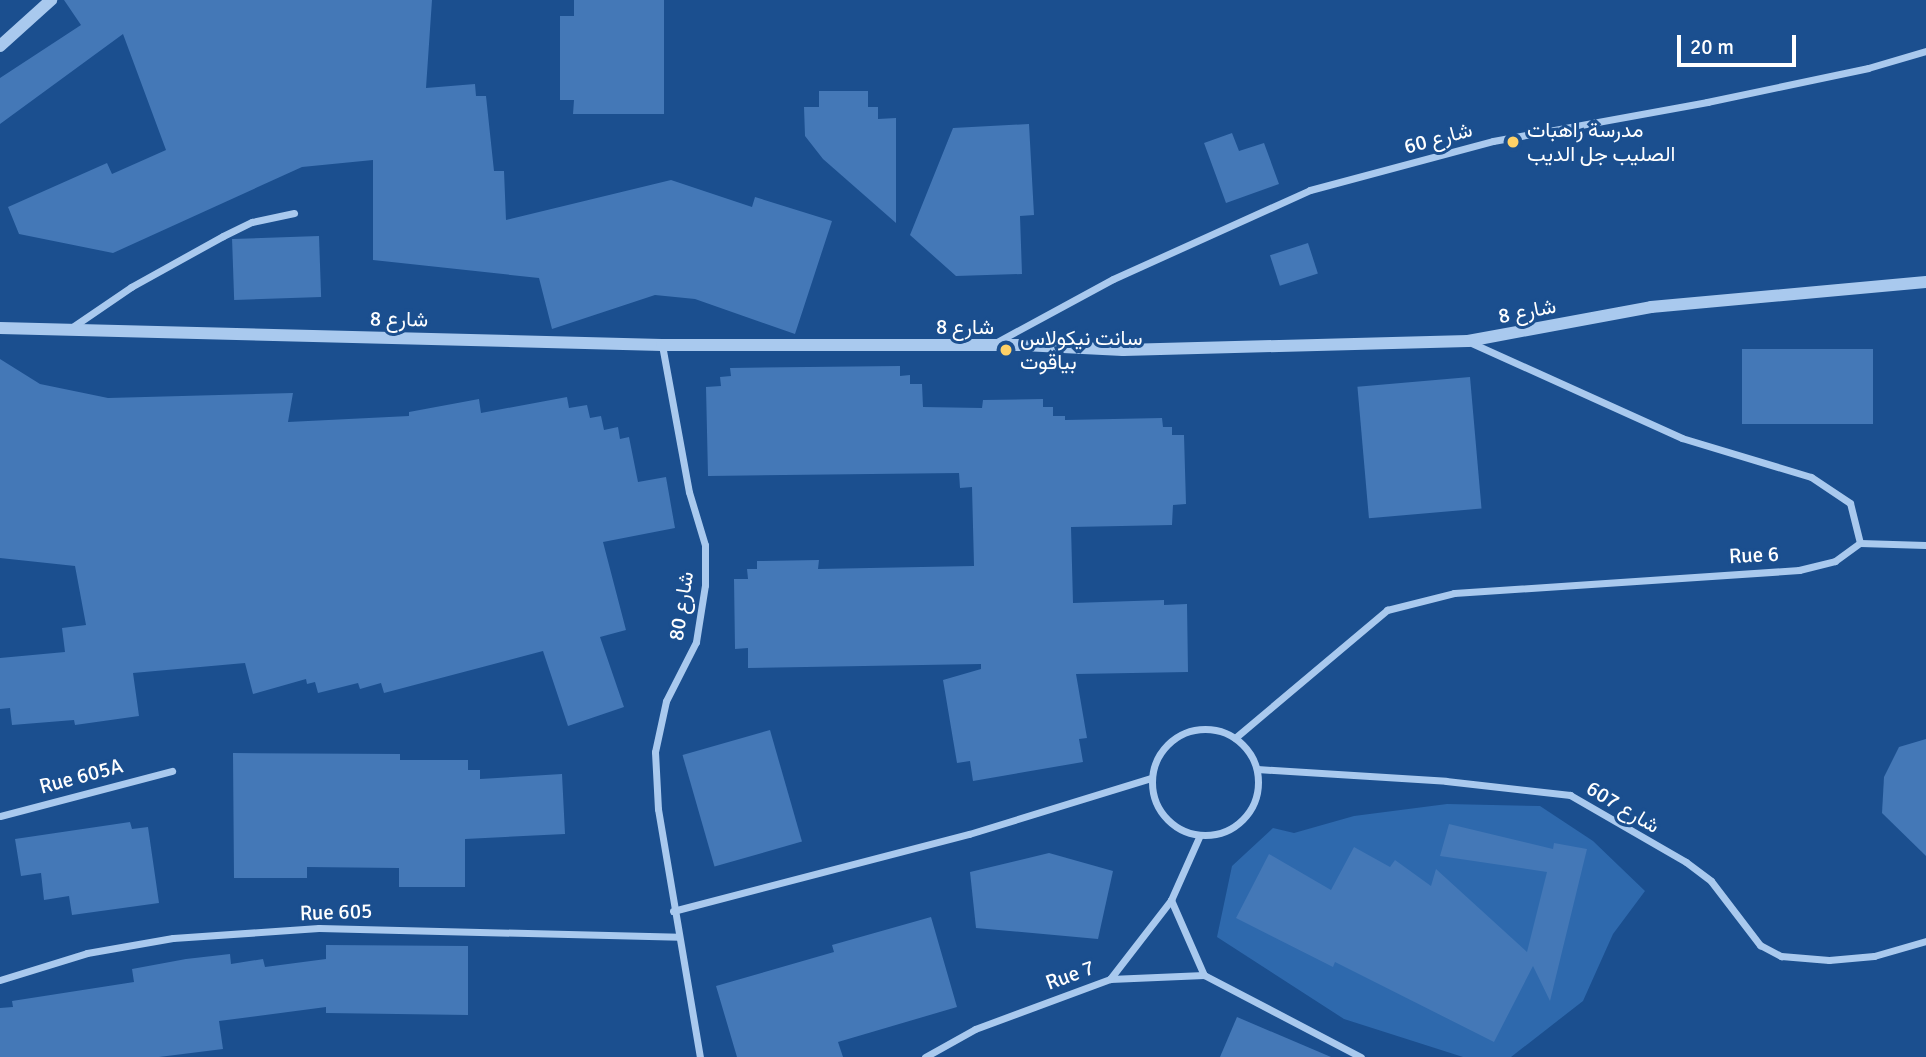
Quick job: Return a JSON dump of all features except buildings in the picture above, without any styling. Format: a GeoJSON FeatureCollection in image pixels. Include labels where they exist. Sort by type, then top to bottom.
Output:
{"type":"FeatureCollection","features":[{"type":"Feature","properties":{"kind":"street"},"geometry":{"type":"LineString","coordinates":[[0,46],[51,0]]}},
{"type":"Feature","properties":{"kind":"street","name":"شارع 60"},"geometry":{"type":"LineString","coordinates":[[988,347],[1113,279],[1310,190],[1493,141],[1707,102],[1868,68],[1926,51]]}},
{"type":"Feature","properties":{"kind":"street"},"geometry":{"type":"LineString","coordinates":[[68,330],[131,287],[223,236],[252,222],[294,213]]}},
{"type":"Feature","properties":{"kind":"street","name":"شارع 8"},"geometry":{"type":"LineString","coordinates":[[0,328],[662,345],[1123,350],[1468,341],[1651,307],[1926,282]]}},
{"type":"Feature","properties":{"kind":"street"},"geometry":{"type":"LineString","coordinates":[[1468,341],[1682,438],[1811,477],[1850,503],[1860,543],[1926,545]]}},
{"type":"Feature","properties":{"kind":"street","name":"شارع 80"},"geometry":{"type":"LineString","coordinates":[[662,345],[690,492],[705,545],[705,585],[696,642],[666,701],[655,752],[658,809],[673,911],[700,1057]]}},
{"type":"Feature","properties":{"kind":"street","name":"Rue 6"},"geometry":{"type":"LineString","coordinates":[[1235,738],[1387,610],[1454,593],[1799,570],[1835,561],[1860,543]]}},
{"type":"Feature","properties":{"kind":"street"},"geometry":{"type":"LineString","coordinates":[[1209,729],[1235,738],[1249,751],[1257,769],[1258,790],[1252,808],[1238,824],[1221,834],[1200,835],[1174,826],[1156,805],[1151,778],[1160,752],[1181,734],[1209,729]]}},
{"type":"Feature","properties":{"kind":"street","name":"شارع 607"},"geometry":{"type":"LineString","coordinates":[[1257,769],[1446,781],[1570,795],[1686,862],[1711,881],[1760,945],[1781,956],[1829,960],[1874,956],[1926,941]]}},
{"type":"Feature","properties":{"kind":"street","name":"Rue 605A"},"geometry":{"type":"LineString","coordinates":[[0,816],[172,771]]}},
{"type":"Feature","properties":{"kind":"street"},"geometry":{"type":"LineString","coordinates":[[673,911],[970,834],[1151,778]]}},
{"type":"Feature","properties":{"kind":"street","name":"Rue 7"},"geometry":{"type":"LineString","coordinates":[[925,1057],[975,1029],[1110,979],[1171,900],[1200,835]]}},
{"type":"Feature","properties":{"kind":"street"},"geometry":{"type":"LineString","coordinates":[[1171,900],[1204,975]]}},
{"type":"Feature","properties":{"kind":"street","name":"Rue 605"},"geometry":{"type":"LineString","coordinates":[[0,980],[88,953],[173,938],[319,928],[679,937]]}},
{"type":"Feature","properties":{"kind":"street"},"geometry":{"type":"LineString","coordinates":[[1110,979],[1204,975],[1361,1057]]}},
{"type":"Feature","properties":{"kind":"shaded area"},"geometry":{"type":"Polygon","coordinates":[[[1447,804],[1540,806],[1593,841],[1645,891],[1613,934],[1583,1001],[1511,1057],[1463,1057],[1344,1019],[1217,937],[1232,866],[1273,828],[1294,833],[1354,816],[1447,804]]]}},
{"type":"Feature","properties":{"kind":"place","name":"مدرسة راهبات الصليب جل الديب"},"geometry":{"type":"Point","coordinates":[1513,142]}},
{"type":"Feature","properties":{"kind":"place","name":"سانت نيكولاس بياقوت"},"geometry":{"type":"Point","coordinates":[1006,350]}}]}
